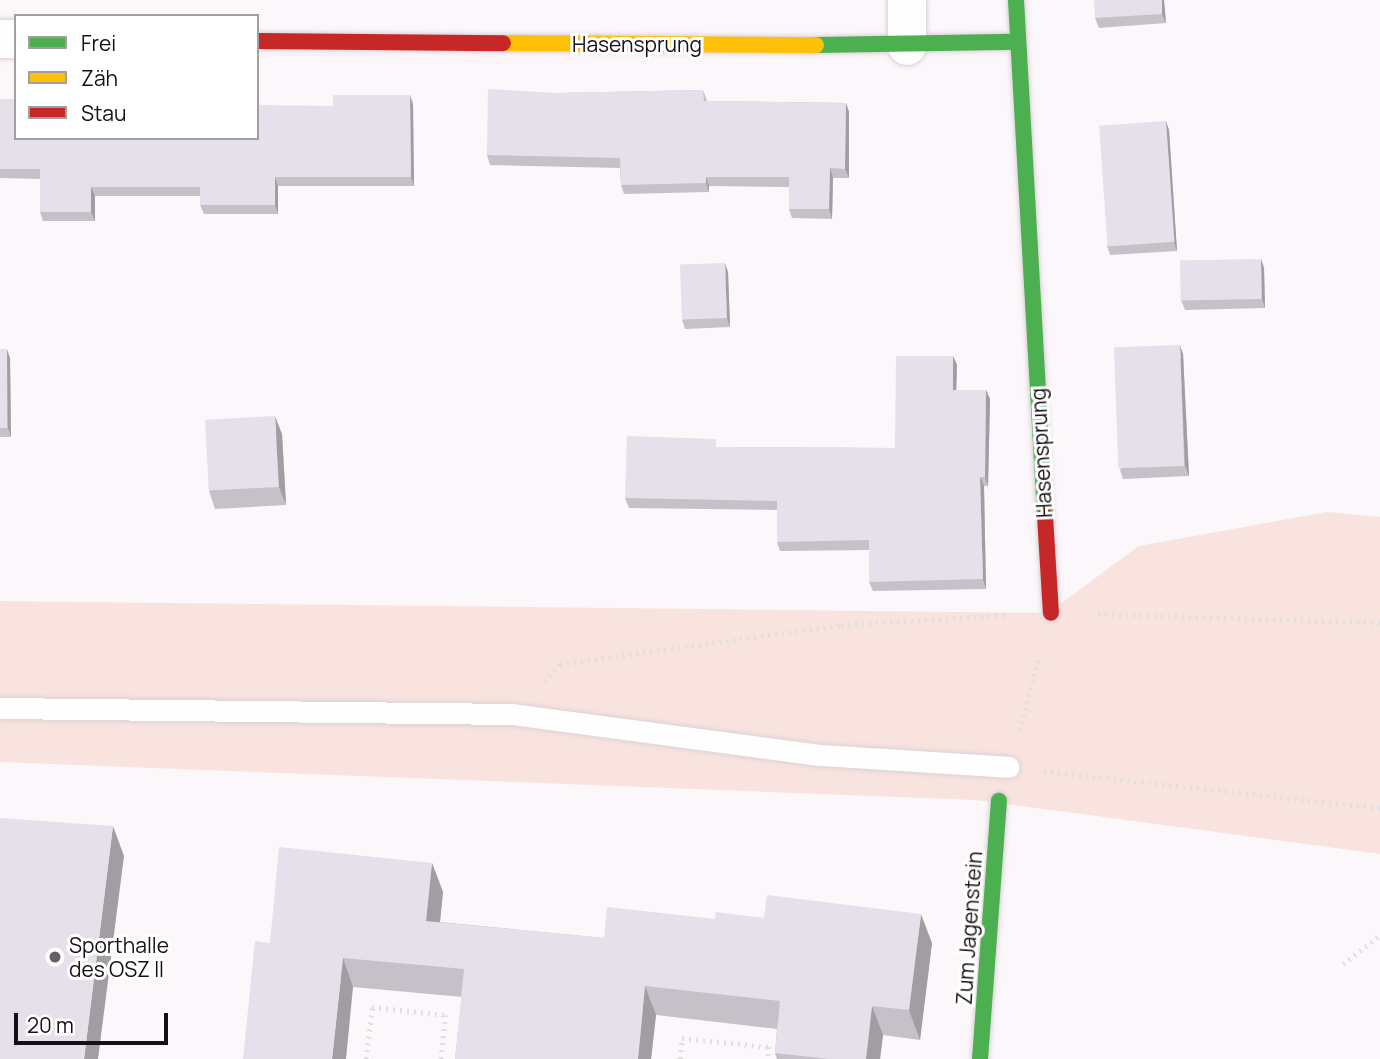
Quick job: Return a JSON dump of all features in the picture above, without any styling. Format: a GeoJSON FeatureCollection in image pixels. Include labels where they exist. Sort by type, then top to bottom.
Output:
{"type":"FeatureCollection","features":[{"type":"Feature","properties":{"kind":"street"},"geometry":{"type":"LineString","coordinates":[[907,0],[907,46]]}},
{"type":"Feature","properties":{"kind":"street","name":"Hasensprung"},"geometry":{"type":"LineString","coordinates":[[1016,0],[1051,613]]}},
{"type":"Feature","properties":{"kind":"street","name":"Hasensprung"},"geometry":{"type":"LineString","coordinates":[[259,41],[907,46],[1017,42]]}},
{"type":"Feature","properties":{"kind":"street","name":"Zum Jagenstein"},"geometry":{"type":"LineString","coordinates":[[980,1059],[999,801]]}},
{"type":"Feature","properties":{"kind":"lane"},"geometry":{"type":"LineString","coordinates":[[0,708],[512,714],[820,755],[1009,767]]}},
{"type":"Feature","properties":{"kind":"path"},"geometry":{"type":"LineString","coordinates":[[1051,613],[1009,767],[1380,808]]}},
{"type":"Feature","properties":{"kind":"path"},"geometry":{"type":"LineString","coordinates":[[512,714],[560,664],[841,625],[1051,613],[1380,623]]}},
{"type":"Feature","properties":{"kind":"path"},"geometry":{"type":"LineString","coordinates":[[1343,964],[1380,935]]}},
{"type":"Feature","properties":{"kind":"path"},"geometry":{"type":"LineString","coordinates":[[366,1059],[372,1007],[446,1015],[441,1059]]}},
{"type":"Feature","properties":{"kind":"path"},"geometry":{"type":"LineString","coordinates":[[680,1059],[682,1038],[769,1047],[768,1059]]}},
{"type":"Feature","properties":{"kind":"shaded area"},"geometry":{"type":"Polygon","coordinates":[[[1327,512],[1380,517],[1380,854],[976,800],[0,762],[0,601],[1048,613],[1139,546],[1327,512]]]}},
{"type":"Feature","properties":{"kind":"building"},"geometry":{"type":"Polygon","coordinates":[[[1094,0],[1162,0],[1162,14],[1095,18],[1094,0]]]}},
{"type":"Feature","properties":{"kind":"building"},"geometry":{"type":"Polygon","coordinates":[[[488,89],[558,93],[703,90],[704,101],[846,103],[845,169],[830,168],[829,209],[789,209],[789,177],[706,177],[706,183],[621,185],[620,158],[487,155],[488,89]]]}},
{"type":"Feature","properties":{"kind":"building"},"geometry":{"type":"Polygon","coordinates":[[[333,95],[410,95],[411,177],[275,177],[275,205],[200,205],[200,187],[91,187],[91,212],[40,212],[40,169],[0,169],[0,99],[14,99],[14,140],[259,140],[259,105],[333,106],[333,95]]]}},
{"type":"Feature","properties":{"kind":"building"},"geometry":{"type":"Polygon","coordinates":[[[1166,121],[1174,242],[1108,246],[1099,126],[1166,121]]]}},
{"type":"Feature","properties":{"kind":"building"},"geometry":{"type":"Polygon","coordinates":[[[1261,259],[1262,299],[1181,300],[1180,260],[1261,259]]]}},
{"type":"Feature","properties":{"kind":"building"},"geometry":{"type":"Polygon","coordinates":[[[725,263],[727,318],[682,320],[680,265],[725,263]]]}},
{"type":"Feature","properties":{"kind":"building"},"geometry":{"type":"Polygon","coordinates":[[[1180,345],[1184,466],[1118,468],[1114,347],[1180,345]]]}},
{"type":"Feature","properties":{"kind":"building"},"geometry":{"type":"Polygon","coordinates":[[[0,349],[7,349],[7,428],[0,428],[0,349]]]}},
{"type":"Feature","properties":{"kind":"building"},"geometry":{"type":"Polygon","coordinates":[[[896,356],[953,356],[953,390],[986,390],[985,477],[980,477],[983,579],[869,582],[869,540],[777,542],[777,501],[625,498],[627,436],[716,439],[716,447],[895,448],[896,356]]]}},
{"type":"Feature","properties":{"kind":"building"},"geometry":{"type":"Polygon","coordinates":[[[275,416],[279,487],[209,491],[205,420],[275,416]]]}},
{"type":"Feature","properties":{"kind":"building","name":"Sporthalle des OSZ II"},"geometry":{"type":"Polygon","coordinates":[[[0,818],[113,826],[84,1059],[0,1059],[0,818]]]}},
{"type":"Feature","properties":{"kind":"building"},"geometry":{"type":"Polygon","coordinates":[[[279,847],[432,863],[426,921],[604,938],[607,907],[715,919],[716,912],[764,918],[767,895],[921,914],[909,1010],[872,1006],[866,1059],[829,1059],[775,1053],[780,1001],[645,986],[638,1059],[455,1059],[464,969],[343,958],[332,1059],[243,1059],[255,941],[270,943],[279,847]]]}},
{"type":"Feature","properties":{"kind":"traffic: fast"},"geometry":{"type":"LineString","coordinates":[[1016,0],[1045,516]]}},
{"type":"Feature","properties":{"kind":"traffic: fast"},"geometry":{"type":"LineString","coordinates":[[816,45],[1017,42]]}},
{"type":"Feature","properties":{"kind":"traffic: fast"},"geometry":{"type":"LineString","coordinates":[[980,1059],[999,801]]}},
{"type":"Feature","properties":{"kind":"traffic: slow"},"geometry":{"type":"LineString","coordinates":[[503,43],[816,45]]}},
{"type":"Feature","properties":{"kind":"traffic: jam"},"geometry":{"type":"LineString","coordinates":[[259,41],[503,43]]}},
{"type":"Feature","properties":{"kind":"traffic: jam"},"geometry":{"type":"LineString","coordinates":[[1045,516],[1051,613]]}},
{"type":"Feature","properties":{"kind":"place","name":"Sporthalle des OSZ II"},"geometry":{"type":"Point","coordinates":[55,957]}}]}
